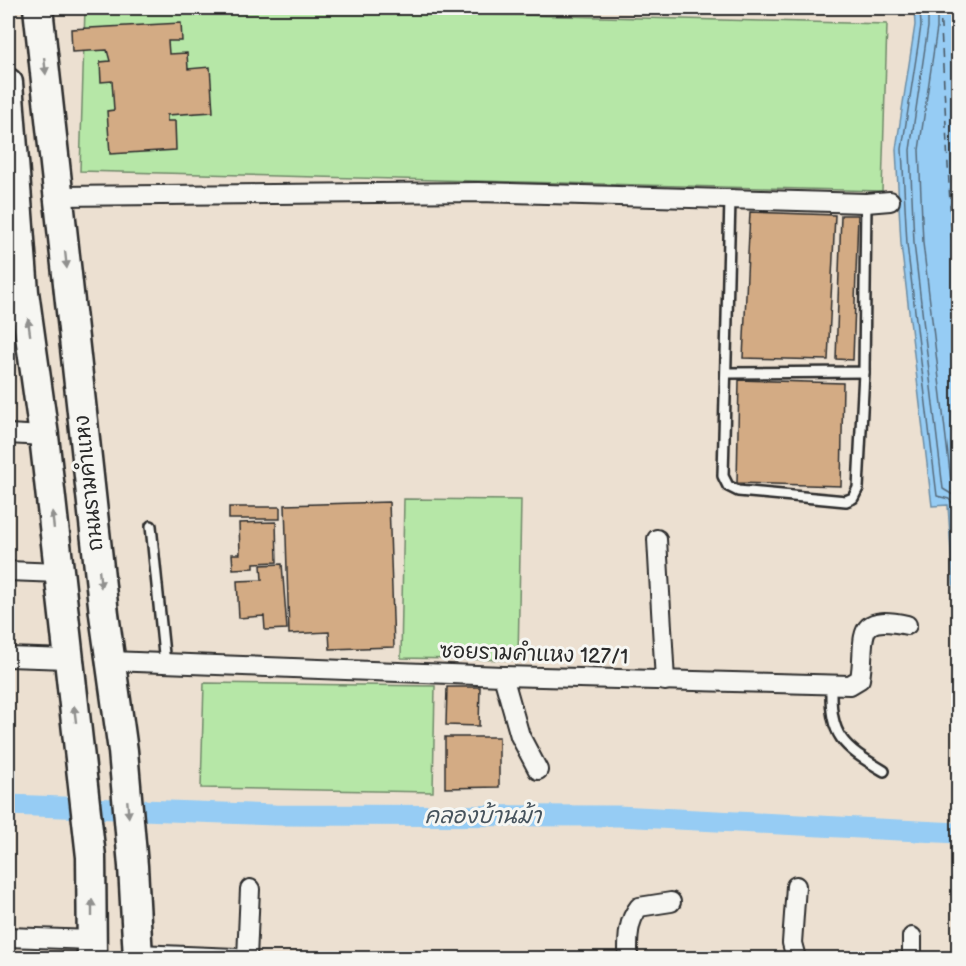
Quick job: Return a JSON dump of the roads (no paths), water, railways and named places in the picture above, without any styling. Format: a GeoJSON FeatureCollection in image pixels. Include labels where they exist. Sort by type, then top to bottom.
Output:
{"type":"FeatureCollection","features":[{"type":"Feature","properties":{"kind":"main road","name":"ถนนรามคำแหง"},"geometry":{"type":"LineString","coordinates":[[38,8],[110,661],[123,752],[134,866],[137,956]]}},
{"type":"Feature","properties":{"kind":"main road","name":"ถนนรามคำแหง"},"geometry":{"type":"LineString","coordinates":[[8,83],[12,187],[24,292],[45,436],[91,857],[92,949]]}},
{"type":"Feature","properties":{"kind":"main road"},"geometry":{"type":"LineString","coordinates":[[24,292],[69,289]]}},
{"type":"Feature","properties":{"kind":"street"},"geometry":{"type":"LineString","coordinates":[[59,196],[478,192],[866,203],[890,201]]}},
{"type":"Feature","properties":{"kind":"street"},"geometry":{"type":"LineString","coordinates":[[8,434],[45,436]]}},
{"type":"Feature","properties":{"kind":"street"},"geometry":{"type":"LineString","coordinates":[[657,538],[665,681]]}},
{"type":"Feature","properties":{"kind":"street"},"geometry":{"type":"LineString","coordinates":[[8,571],[59,573]]}},
{"type":"Feature","properties":{"kind":"street","name":"ซอยรามคำแหง 127/1"},"geometry":{"type":"LineString","coordinates":[[110,661],[831,686],[850,685],[860,679],[863,637],[869,626],[879,621],[907,625]]}},
{"type":"Feature","properties":{"kind":"street"},"geometry":{"type":"LineString","coordinates":[[8,657],[68,659]]}},
{"type":"Feature","properties":{"kind":"street"},"geometry":{"type":"LineString","coordinates":[[504,676],[520,736],[538,770]]}},
{"type":"Feature","properties":{"kind":"street"},"geometry":{"type":"LineString","coordinates":[[796,886],[792,943],[796,958]]}},
{"type":"Feature","properties":{"kind":"street"},"geometry":{"type":"LineString","coordinates":[[247,958],[250,889]]}},
{"type":"Feature","properties":{"kind":"street"},"geometry":{"type":"LineString","coordinates":[[628,958],[629,929],[639,907],[671,902]]}},
{"type":"Feature","properties":{"kind":"street"},"geometry":{"type":"LineString","coordinates":[[8,937],[92,949]]}},
{"type":"Feature","properties":{"kind":"street"},"geometry":{"type":"LineString","coordinates":[[912,937],[912,958]]}},
{"type":"Feature","properties":{"kind":"street"},"geometry":{"type":"LineString","coordinates":[[137,956],[236,958]]}},
{"type":"Feature","properties":{"kind":"lane"},"geometry":{"type":"LineString","coordinates":[[730,199],[723,476],[728,486],[738,491],[846,501],[854,498],[858,488],[864,372],[866,203]]}},
{"type":"Feature","properties":{"kind":"lane"},"geometry":{"type":"LineString","coordinates":[[727,373],[864,372]]}},
{"type":"Feature","properties":{"kind":"lane"},"geometry":{"type":"LineString","coordinates":[[151,526],[165,664]]}},
{"type":"Feature","properties":{"kind":"lane"},"geometry":{"type":"LineString","coordinates":[[831,686],[833,723],[838,737],[849,750],[884,771]]}},
{"type":"Feature","properties":{"kind":"water"},"geometry":{"type":"Polygon","coordinates":[[[914,8],[958,8],[958,660],[948,505],[932,506],[901,244],[896,149],[915,25],[914,8]]]}},
{"type":"Feature","properties":{"kind":"waterway","name":"คลองบ้านม้า"},"geometry":{"type":"LineString","coordinates":[[8,805],[275,815],[618,816],[958,833]]}}]}
